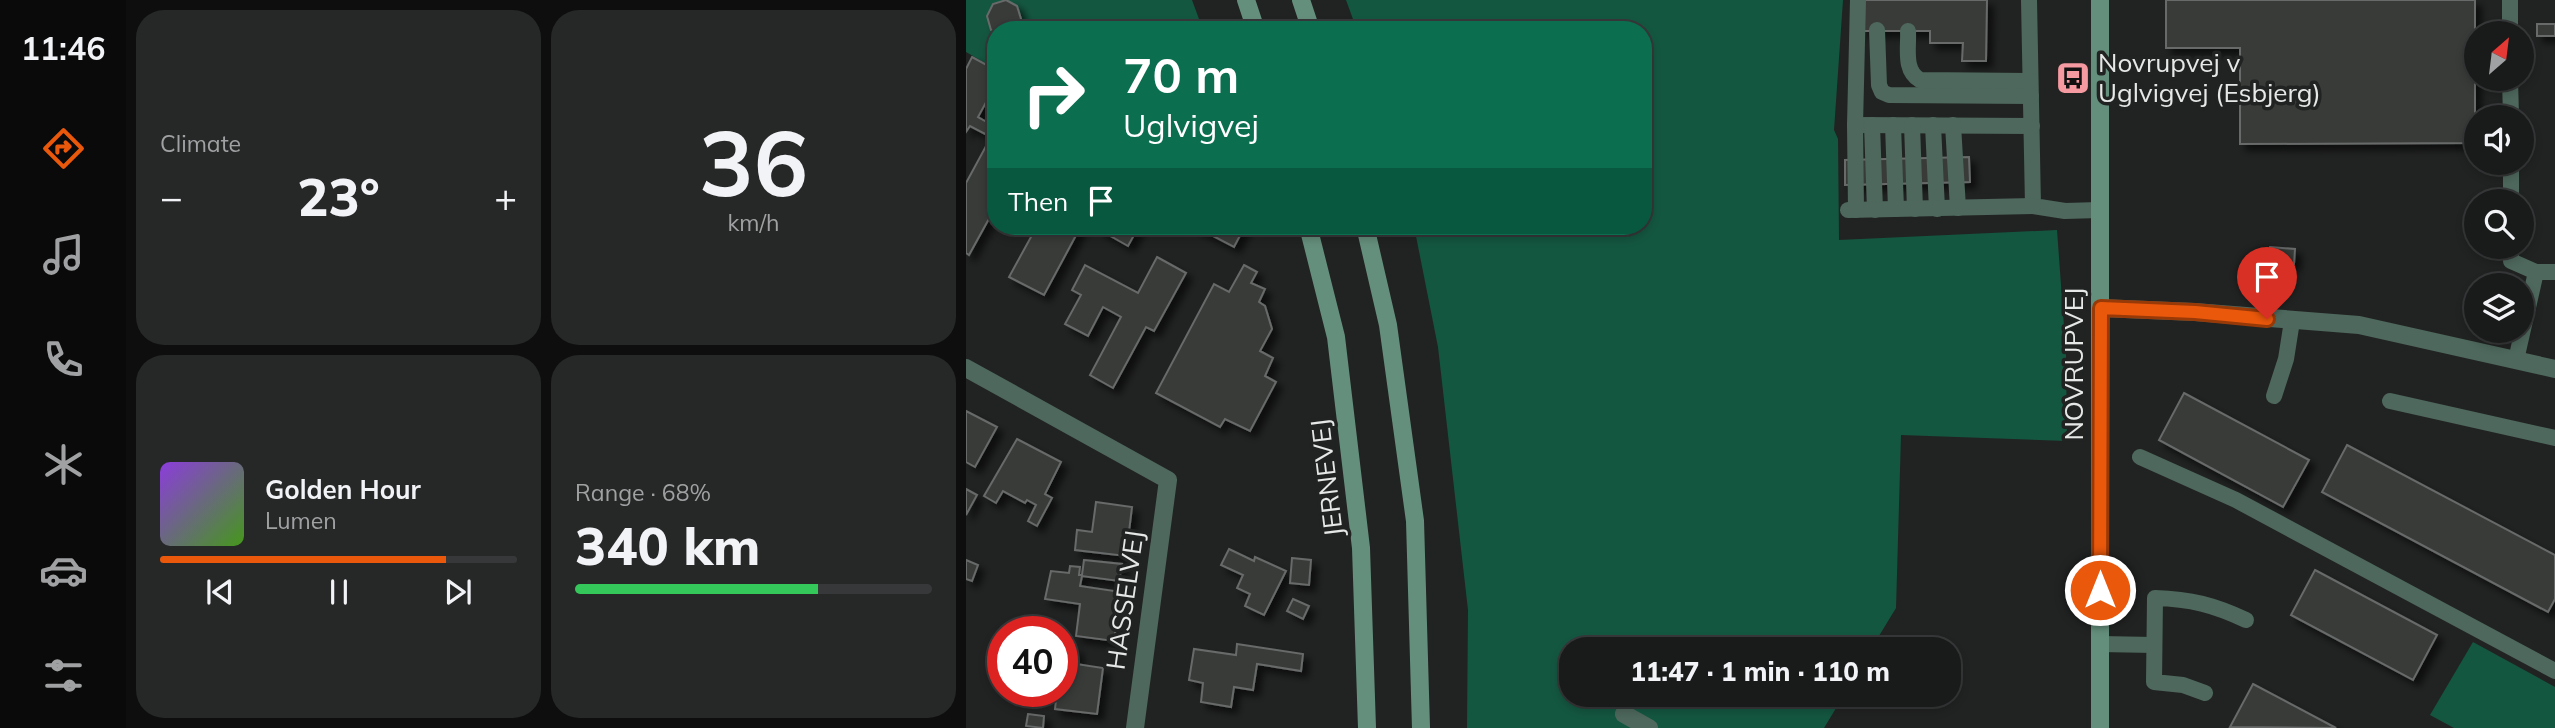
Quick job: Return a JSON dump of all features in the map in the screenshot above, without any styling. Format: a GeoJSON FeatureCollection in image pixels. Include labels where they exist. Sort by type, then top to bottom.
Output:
{"type":"FeatureCollection","features":[{"type":"Feature","properties":{"kind":"main road"},"geometry":{"type":"LineString","coordinates":[[1246,0],[1253,21]]}},
{"type":"Feature","properties":{"kind":"main road"},"geometry":{"type":"LineString","coordinates":[[1301,0],[1308,21]]}},
{"type":"Feature","properties":{"kind":"main road","name":"NOVRUPVEJ"},"geometry":{"type":"LineString","coordinates":[[2100,0],[2100,728]]}},
{"type":"Feature","properties":{"kind":"main road","name":"JERNEVEJ"},"geometry":{"type":"LineString","coordinates":[[1310,235],[1336,337],[1362,548],[1367,728]]}},
{"type":"Feature","properties":{"kind":"main road"},"geometry":{"type":"LineString","coordinates":[[1367,235],[1388,325],[1415,521],[1422,728]]}},
{"type":"Feature","properties":{"kind":"street"},"geometry":{"type":"LineString","coordinates":[[2101,308],[2195,312],[2359,325],[2555,369]]}},
{"type":"Feature","properties":{"kind":"street","name":"HASSELVEJ"},"geometry":{"type":"LineString","coordinates":[[966,368],[1168,480],[1135,728]]}},
{"type":"Feature","properties":{"kind":"street"},"geometry":{"type":"LineString","coordinates":[[1624,714],[1650,728]]}},
{"type":"Feature","properties":{"kind":"lane"},"geometry":{"type":"LineString","coordinates":[[1858,0],[1851,210],[2033,206],[2065,211],[2099,210]]}},
{"type":"Feature","properties":{"kind":"lane"},"geometry":{"type":"LineString","coordinates":[[2029,0],[2033,206]]}},
{"type":"Feature","properties":{"kind":"lane"},"geometry":{"type":"LineString","coordinates":[[2510,0],[2510,21]]}},
{"type":"Feature","properties":{"kind":"lane"},"geometry":{"type":"LineString","coordinates":[[1877,30],[1879,85],[1882,92],[1889,96],[2030,89]]}},
{"type":"Feature","properties":{"kind":"lane"},"geometry":{"type":"LineString","coordinates":[[1908,31],[1909,68],[1920,80],[2030,89]]}},
{"type":"Feature","properties":{"kind":"lane"},"geometry":{"type":"LineString","coordinates":[[1855,125],[2032,126]]}},
{"type":"Feature","properties":{"kind":"lane"},"geometry":{"type":"LineString","coordinates":[[1872,125],[1875,210]]}},
{"type":"Feature","properties":{"kind":"lane"},"geometry":{"type":"LineString","coordinates":[[1893,125],[1896,209]]}},
{"type":"Feature","properties":{"kind":"lane"},"geometry":{"type":"LineString","coordinates":[[1912,125],[1915,209]]}},
{"type":"Feature","properties":{"kind":"lane"},"geometry":{"type":"LineString","coordinates":[[1933,125],[1937,209]]}},
{"type":"Feature","properties":{"kind":"lane"},"geometry":{"type":"LineString","coordinates":[[1953,125],[1958,208]]}},
{"type":"Feature","properties":{"kind":"lane"},"geometry":{"type":"LineString","coordinates":[[2511,259],[2536,272],[2555,272]]}},
{"type":"Feature","properties":{"kind":"lane"},"geometry":{"type":"LineString","coordinates":[[2516,360],[2536,272]]}},
{"type":"Feature","properties":{"kind":"lane"},"geometry":{"type":"LineString","coordinates":[[2274,396],[2286,359],[2292,321]]}},
{"type":"Feature","properties":{"kind":"lane"},"geometry":{"type":"LineString","coordinates":[[2390,401],[2555,438]]}},
{"type":"Feature","properties":{"kind":"lane"},"geometry":{"type":"LineString","coordinates":[[2140,457],[2236,500],[2555,671]]}},
{"type":"Feature","properties":{"kind":"lane"},"geometry":{"type":"LineString","coordinates":[[2205,693],[2183,685],[2154,682],[2155,598],[2185,599],[2213,605],[2246,620]]}},
{"type":"Feature","properties":{"kind":"lane"},"geometry":{"type":"LineString","coordinates":[[2100,645],[2154,645]]}},
{"type":"Feature","properties":{"kind":"green space"},"geometry":{"type":"Polygon","coordinates":[[[966,0],[1192,0],[1200,21],[987,21],[987,64],[966,52],[966,0]]]}},
{"type":"Feature","properties":{"kind":"green space"},"geometry":{"type":"Polygon","coordinates":[[[1346,0],[1843,0],[1834,130],[1838,139],[1839,240],[2057,230],[2066,354],[2067,441],[1901,435],[1896,608],[1878,637],[1559,637],[1559,707],[1837,707],[1824,728],[1467,728],[1468,610],[1438,347],[1416,235],[1652,235],[1652,21],[1354,21],[1346,0]]]}},
{"type":"Feature","properties":{"kind":"green space"},"geometry":{"type":"Polygon","coordinates":[[[2473,642],[2555,687],[2555,728],[2454,728],[2430,715],[2473,642]]]}},
{"type":"Feature","properties":{"kind":"building"},"geometry":{"type":"Polygon","coordinates":[[[1006,0],[1017,6],[1020,21],[988,21],[987,16],[993,4],[1006,0]]]}},
{"type":"Feature","properties":{"kind":"building"},"geometry":{"type":"Polygon","coordinates":[[[1862,0],[1987,0],[1986,61],[1962,61],[1963,43],[1930,43],[1930,31],[1862,31],[1862,0]]]}},
{"type":"Feature","properties":{"kind":"building"},"geometry":{"type":"Polygon","coordinates":[[[2166,0],[2475,0],[2475,21],[2464,21],[2464,91],[2475,91],[2475,105],[2464,105],[2464,143],[2240,144],[2240,48],[2166,48],[2166,0]]]}},
{"type":"Feature","properties":{"kind":"building"},"geometry":{"type":"Polygon","coordinates":[[[2537,24],[2555,24],[2555,36],[2537,36],[2537,24]]]}},
{"type":"Feature","properties":{"kind":"building"},"geometry":{"type":"Polygon","coordinates":[[[972,57],[987,65],[987,100],[978,117],[987,122],[987,135],[970,126],[966,132],[966,69],[972,57]]]}},
{"type":"Feature","properties":{"kind":"building"},"geometry":{"type":"Polygon","coordinates":[[[987,144],[987,222],[969,255],[966,253],[966,183],[987,144]]]}},
{"type":"Feature","properties":{"kind":"building"},"geometry":{"type":"Polygon","coordinates":[[[1969,157],[1970,182],[1845,185],[1845,160],[1969,157]]]}},
{"type":"Feature","properties":{"kind":"building"},"geometry":{"type":"Polygon","coordinates":[[[1032,235],[1076,235],[1044,295],[1009,277],[1032,235]]]}},
{"type":"Feature","properties":{"kind":"building"},"geometry":{"type":"Polygon","coordinates":[[[1109,235],[1134,235],[1128,246],[1109,235]]]}},
{"type":"Feature","properties":{"kind":"building"},"geometry":{"type":"Polygon","coordinates":[[[1211,235],[1240,235],[1234,247],[1211,235]]]}},
{"type":"Feature","properties":{"kind":"building"},"geometry":{"type":"Polygon","coordinates":[[[2270,247],[2295,249],[2294,264],[2269,261],[2270,247]]]}},
{"type":"Feature","properties":{"kind":"building"},"geometry":{"type":"Polygon","coordinates":[[[1157,257],[1186,273],[1154,331],[1146,327],[1113,388],[1090,375],[1121,317],[1103,307],[1088,336],[1065,324],[1081,295],[1072,290],[1085,265],[1138,293],[1157,257]]]}},
{"type":"Feature","properties":{"kind":"building"},"geometry":{"type":"Polygon","coordinates":[[[1244,265],[1257,272],[1251,283],[1265,289],[1259,302],[1265,306],[1272,329],[1260,351],[1273,358],[1265,376],[1276,382],[1250,431],[1225,419],[1220,427],[1156,393],[1214,284],[1229,292],[1244,265]]]}},
{"type":"Feature","properties":{"kind":"building"},"geometry":{"type":"Polygon","coordinates":[[[2184,393],[2309,460],[2283,507],[2159,440],[2184,393]]]}},
{"type":"Feature","properties":{"kind":"building"},"geometry":{"type":"Polygon","coordinates":[[[966,411],[997,427],[975,467],[966,462],[966,411]]]}},
{"type":"Feature","properties":{"kind":"building"},"geometry":{"type":"Polygon","coordinates":[[[1017,439],[1061,462],[1045,494],[1052,498],[1037,526],[1028,521],[1036,505],[1027,500],[1025,503],[1003,491],[996,503],[984,496],[1017,439]]]}},
{"type":"Feature","properties":{"kind":"building"},"geometry":{"type":"Polygon","coordinates":[[[2347,445],[2555,555],[2555,599],[2548,612],[2322,492],[2347,445]]]}},
{"type":"Feature","properties":{"kind":"building"},"geometry":{"type":"Polygon","coordinates":[[[966,489],[977,495],[966,515],[966,489]]]}},
{"type":"Feature","properties":{"kind":"building"},"geometry":{"type":"Polygon","coordinates":[[[1096,502],[1132,507],[1126,556],[1075,550],[1077,530],[1092,532],[1096,502]]]}},
{"type":"Feature","properties":{"kind":"building"},"geometry":{"type":"Polygon","coordinates":[[[1229,549],[1254,561],[1255,557],[1286,571],[1264,615],[1245,606],[1250,594],[1237,588],[1243,575],[1221,565],[1229,549]]]}},
{"type":"Feature","properties":{"kind":"building"},"geometry":{"type":"Polygon","coordinates":[[[1292,558],[1311,560],[1309,585],[1290,583],[1292,558]]]}},
{"type":"Feature","properties":{"kind":"building"},"geometry":{"type":"Polygon","coordinates":[[[966,560],[978,565],[972,581],[966,579],[966,560]]]}},
{"type":"Feature","properties":{"kind":"building"},"geometry":{"type":"Polygon","coordinates":[[[1084,560],[1122,564],[1119,581],[1082,576],[1080,586],[1121,592],[1114,641],[1078,636],[1080,604],[1045,599],[1051,571],[1069,573],[1070,566],[1080,567],[1079,575],[1082,575],[1084,560]]]}},
{"type":"Feature","properties":{"kind":"building"},"geometry":{"type":"Polygon","coordinates":[[[2315,570],[2437,635],[2413,680],[2291,615],[2315,570]]]}},
{"type":"Feature","properties":{"kind":"building"},"geometry":{"type":"Polygon","coordinates":[[[1293,599],[1309,606],[1303,619],[1287,611],[1293,599]]]}},
{"type":"Feature","properties":{"kind":"building"},"geometry":{"type":"Polygon","coordinates":[[[1237,644],[1303,654],[1301,671],[1257,664],[1253,690],[1234,687],[1231,707],[1201,702],[1203,683],[1189,680],[1194,649],[1236,655],[1237,644]]]}},
{"type":"Feature","properties":{"kind":"building"},"geometry":{"type":"Polygon","coordinates":[[[1078,664],[1103,668],[1097,714],[1055,709],[1078,707],[1078,664]]]}},
{"type":"Feature","properties":{"kind":"building"},"geometry":{"type":"Polygon","coordinates":[[[2253,684],[2336,728],[2230,727],[2253,684]]]}},
{"type":"Feature","properties":{"kind":"building"},"geometry":{"type":"Polygon","coordinates":[[[1028,714],[1044,716],[1043,728],[1026,726],[1028,714]]]}},
{"type":"Feature","properties":{"kind":"place","name":"Novrupvej v Uglvigvej (Esbjerg)"},"geometry":{"type":"Point","coordinates":[2073,78]}},
{"type":"Feature","properties":{"kind":"route"},"geometry":{"type":"LineString","coordinates":[[2100,590],[2101,308],[2195,312],[2267,319]]}}]}
